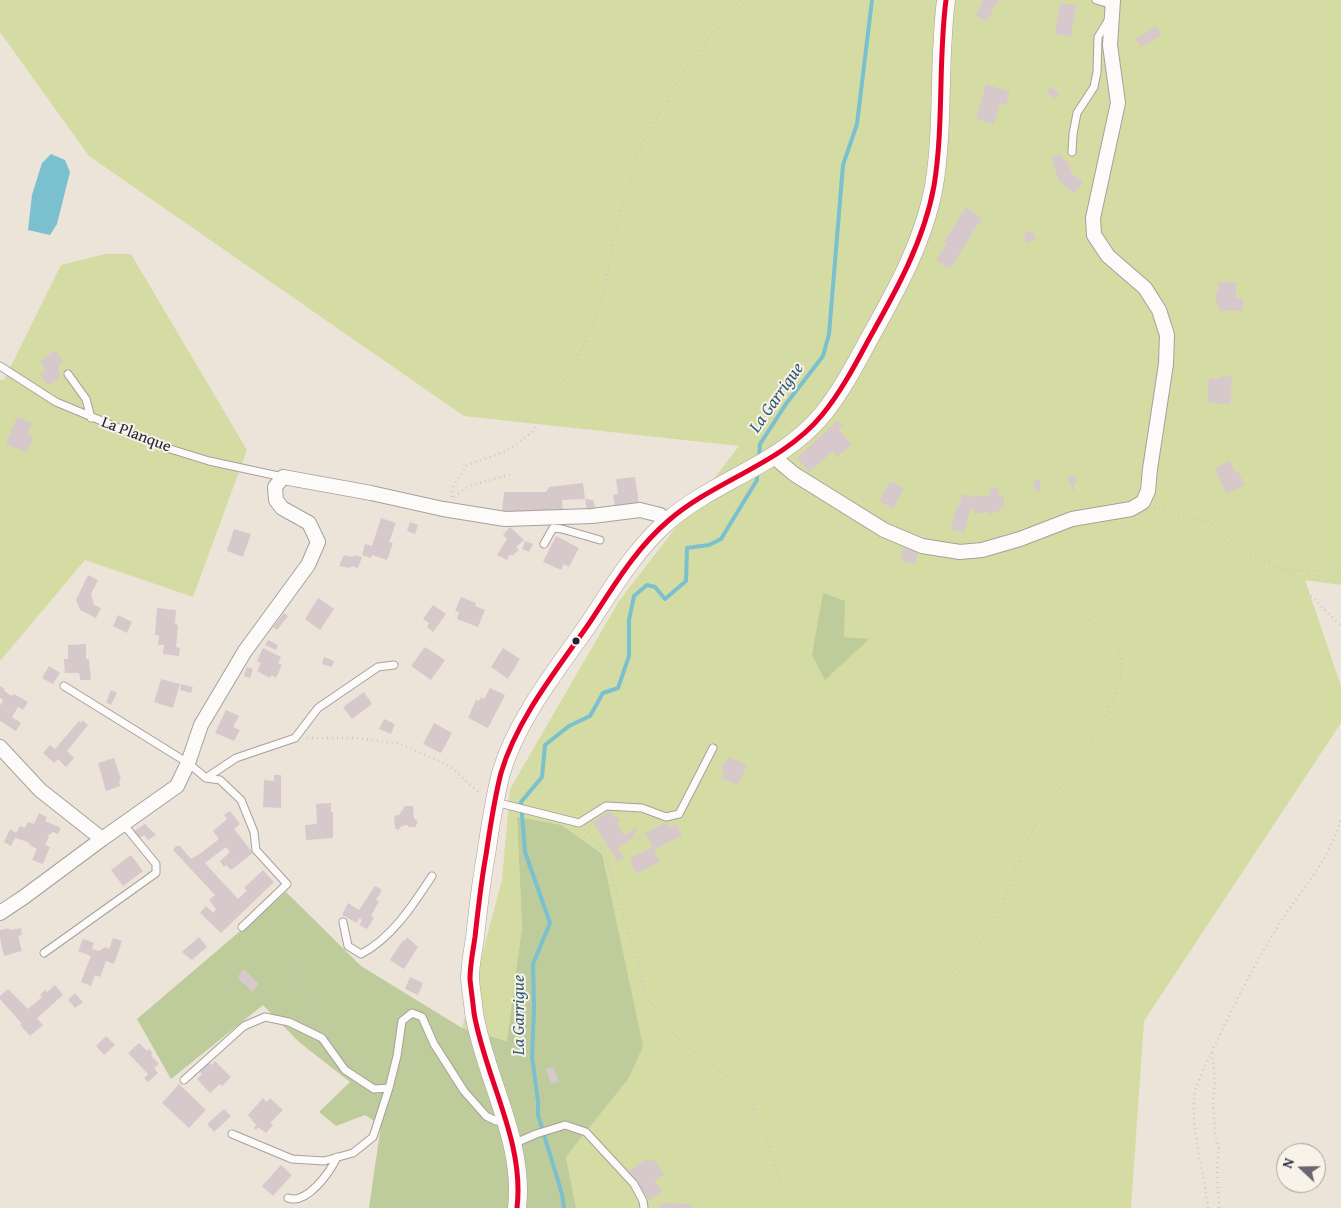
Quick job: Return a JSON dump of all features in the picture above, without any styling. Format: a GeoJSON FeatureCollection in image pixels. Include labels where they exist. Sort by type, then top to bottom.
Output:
{"type":"FeatureCollection","features":[{"type":"Feature","properties":{"kind":"street"},"geometry":{"type":"LineString","coordinates":[[517,1208],[518,1196],[512,1145],[483,1049],[475,1014],[470,977],[481,886],[503,804],[502,772],[514,741],[536,701],[644,546],[668,521],[699,498],[771,457],[796,440],[820,417],[845,383],[892,298],[911,257],[925,220],[933,188],[938,148],[942,91],[943,26],[946,0]]}},
{"type":"Feature","properties":{"kind":"street"},"geometry":{"type":"LineString","coordinates":[[771,457],[794,474],[884,530],[922,546],[960,552],[982,550],[1020,539],[1072,519],[1131,509],[1143,502],[1148,491],[1166,364],[1167,336],[1159,310],[1145,288],[1108,256],[1094,236],[1093,218],[1118,103],[1110,45],[1113,6]]}},
{"type":"Feature","properties":{"kind":"street"},"geometry":{"type":"LineString","coordinates":[[0,912],[24,897],[177,786],[188,763],[201,725],[240,659],[308,565],[318,542],[309,523],[282,508],[276,500],[275,487],[283,477],[447,504],[505,519],[592,516],[640,510],[660,515],[668,521]]}},
{"type":"Feature","properties":{"kind":"street"},"geometry":{"type":"LineString","coordinates":[[0,748],[40,790],[102,839]]}},
{"type":"Feature","properties":{"kind":"lane"},"geometry":{"type":"LineString","coordinates":[[1072,152],[1077,113],[1094,87],[1097,72],[1098,37],[1113,6],[1096,0]]}},
{"type":"Feature","properties":{"kind":"lane","name":"La Planque"},"geometry":{"type":"LineString","coordinates":[[0,366],[56,402],[167,448],[209,462],[283,477]]}},
{"type":"Feature","properties":{"kind":"lane"},"geometry":{"type":"LineString","coordinates":[[68,374],[86,399],[91,418]]}},
{"type":"Feature","properties":{"kind":"lane"},"geometry":{"type":"LineString","coordinates":[[544,544],[553,528],[600,540]]}},
{"type":"Feature","properties":{"kind":"lane"},"geometry":{"type":"LineString","coordinates":[[206,778],[236,758],[295,738],[318,708],[378,667],[394,665]]}},
{"type":"Feature","properties":{"kind":"lane"},"geometry":{"type":"LineString","coordinates":[[64,686],[188,763],[206,778],[220,780],[241,800],[254,832],[256,850],[287,884],[242,927]]}},
{"type":"Feature","properties":{"kind":"lane"},"geometry":{"type":"LineString","coordinates":[[503,804],[579,823],[606,806],[642,808],[666,817],[679,814],[713,748]]}},
{"type":"Feature","properties":{"kind":"lane"},"geometry":{"type":"LineString","coordinates":[[44,953],[156,873],[156,864],[124,825]]}},
{"type":"Feature","properties":{"kind":"lane"},"geometry":{"type":"LineString","coordinates":[[344,922],[348,946],[361,954],[374,948],[409,910],[432,876]]}},
{"type":"Feature","properties":{"kind":"lane"},"geometry":{"type":"LineString","coordinates":[[232,1134],[292,1159],[324,1161],[353,1153],[373,1137],[397,1056],[402,1021],[412,1013],[422,1018],[434,1044],[464,1091],[486,1116],[496,1121],[505,1121]]}},
{"type":"Feature","properties":{"kind":"lane"},"geometry":{"type":"LineString","coordinates":[[184,1080],[244,1026],[265,1017],[289,1022],[322,1038],[345,1070],[374,1089],[389,1088]]}},
{"type":"Feature","properties":{"kind":"lane"},"geometry":{"type":"LineString","coordinates":[[512,1145],[536,1134],[565,1125],[586,1132],[634,1184],[643,1201],[644,1208]]}},
{"type":"Feature","properties":{"kind":"lane"},"geometry":{"type":"LineString","coordinates":[[288,1198],[294,1200],[302,1197],[318,1185],[331,1170],[337,1157]]}},
{"type":"Feature","properties":{"kind":"path"},"geometry":{"type":"LineString","coordinates":[[447,504],[453,487],[468,465],[506,451],[532,432],[576,361],[600,307],[618,219],[637,154],[682,74],[711,35],[747,0]]}},
{"type":"Feature","properties":{"kind":"path"},"geometry":{"type":"LineString","coordinates":[[447,504],[469,486],[512,474]]}},
{"type":"Feature","properties":{"kind":"path"},"geometry":{"type":"LineString","coordinates":[[1143,502],[1163,510],[1210,523],[1250,555],[1284,570],[1341,626]]}},
{"type":"Feature","properties":{"kind":"path"},"geometry":{"type":"LineString","coordinates":[[946,980],[989,929],[1000,910],[1027,840],[1102,722],[1121,676],[1120,654],[1110,637],[1090,620],[1007,568],[982,550]]}},
{"type":"Feature","properties":{"kind":"path"},"geometry":{"type":"LineString","coordinates":[[1284,570],[1322,571],[1341,574]]}},
{"type":"Feature","properties":{"kind":"path"},"geometry":{"type":"LineString","coordinates":[[295,738],[355,738],[401,744],[450,766],[482,796],[503,804]]}},
{"type":"Feature","properties":{"kind":"path"},"geometry":{"type":"LineString","coordinates":[[1208,1208],[1196,1143],[1194,1097],[1236,1000],[1279,925],[1320,867],[1338,832],[1341,818]]}},
{"type":"Feature","properties":{"kind":"path"},"geometry":{"type":"LineString","coordinates":[[579,823],[605,852],[647,997],[676,1037],[749,1093],[782,1185]]}},
{"type":"Feature","properties":{"kind":"path"},"geometry":{"type":"LineString","coordinates":[[292,966],[320,1020],[322,1038]]}},
{"type":"Feature","properties":{"kind":"path"},"geometry":{"type":"LineString","coordinates":[[1212,1052],[1215,1083],[1213,1103],[1215,1134],[1219,1148],[1216,1166],[1219,1208]]}},
{"type":"Feature","properties":{"kind":"green space"},"geometry":{"type":"Polygon","coordinates":[[[0,0],[1341,0],[1341,585],[1305,580],[1341,686],[1341,723],[1144,1021],[1131,1208],[576,1208],[566,1157],[629,1078],[517,817],[522,928],[508,1041],[462,1028],[502,880],[510,789],[619,601],[739,446],[464,416],[89,156],[0,32],[0,0]]]}},
{"type":"Feature","properties":{"kind":"green space"},"geometry":{"type":"Polygon","coordinates":[[[105,254],[131,254],[247,450],[193,597],[85,560],[0,661],[0,380],[4,380],[61,265],[105,254]]]}},
{"type":"Feature","properties":{"kind":"green space"},"geometry":{"type":"Polygon","coordinates":[[[823,593],[845,601],[844,637],[869,639],[825,680],[812,655],[823,593]]]}},
{"type":"Feature","properties":{"kind":"green space"},"geometry":{"type":"Polygon","coordinates":[[[517,817],[561,825],[602,854],[643,1046],[629,1078],[566,1157],[576,1208],[369,1208],[381,1125],[365,1115],[336,1126],[319,1112],[350,1082],[299,1042],[263,1005],[171,1079],[137,1019],[286,892],[361,966],[462,1028],[507,1041],[522,928],[517,817]]]}},
{"type":"Feature","properties":{"kind":"water"},"geometry":{"type":"Polygon","coordinates":[[[51,154],[65,160],[70,172],[57,224],[50,235],[28,230],[32,195],[42,163],[51,154]]]}},
{"type":"Feature","properties":{"kind":"building"},"geometry":{"type":"Polygon","coordinates":[[[983,0],[1000,0],[998,4],[996,3],[987,22],[976,16],[983,0]]]}},
{"type":"Feature","properties":{"kind":"building"},"geometry":{"type":"Polygon","coordinates":[[[1060,3],[1076,5],[1071,37],[1055,34],[1060,3]]]}},
{"type":"Feature","properties":{"kind":"building"},"geometry":{"type":"Polygon","coordinates":[[[1156,26],[1161,35],[1141,47],[1136,39],[1156,26]]]}},
{"type":"Feature","properties":{"kind":"building"},"geometry":{"type":"Polygon","coordinates":[[[986,84],[1010,92],[1006,105],[1000,103],[994,124],[976,119],[986,84]]]}},
{"type":"Feature","properties":{"kind":"building"},"geometry":{"type":"Polygon","coordinates":[[[1050,87],[1059,93],[1056,99],[1047,93],[1050,87]]]}},
{"type":"Feature","properties":{"kind":"building"},"geometry":{"type":"Polygon","coordinates":[[[1061,154],[1064,161],[1067,160],[1073,176],[1075,175],[1083,182],[1074,193],[1059,181],[1053,164],[1051,157],[1061,154]]]}},
{"type":"Feature","properties":{"kind":"building"},"geometry":{"type":"Polygon","coordinates":[[[966,207],[982,218],[950,269],[936,260],[947,243],[944,241],[966,207]]]}},
{"type":"Feature","properties":{"kind":"building"},"geometry":{"type":"Polygon","coordinates":[[[1032,230],[1036,240],[1027,243],[1023,234],[1032,230]]]}},
{"type":"Feature","properties":{"kind":"building"},"geometry":{"type":"Polygon","coordinates":[[[1218,282],[1236,282],[1236,298],[1243,298],[1243,311],[1219,311],[1218,303],[1216,303],[1218,282]]]}},
{"type":"Feature","properties":{"kind":"building"},"geometry":{"type":"Polygon","coordinates":[[[54,350],[64,362],[59,365],[59,373],[61,375],[57,382],[54,381],[50,385],[44,381],[40,374],[46,369],[40,362],[54,350]]]}},
{"type":"Feature","properties":{"kind":"building"},"geometry":{"type":"Polygon","coordinates":[[[1221,376],[1232,377],[1230,404],[1207,403],[1209,378],[1221,379],[1221,376]]]}},
{"type":"Feature","properties":{"kind":"building"},"geometry":{"type":"Polygon","coordinates":[[[17,417],[32,423],[27,435],[33,438],[27,452],[6,444],[17,417]]]}},
{"type":"Feature","properties":{"kind":"building"},"geometry":{"type":"Polygon","coordinates":[[[838,420],[843,425],[838,429],[852,445],[837,456],[833,451],[809,472],[797,458],[838,420]]]}},
{"type":"Feature","properties":{"kind":"building"},"geometry":{"type":"Polygon","coordinates":[[[1230,461],[1235,473],[1238,472],[1245,485],[1226,494],[1215,468],[1230,461]]]}},
{"type":"Feature","properties":{"kind":"building"},"geometry":{"type":"Polygon","coordinates":[[[1076,475],[1077,482],[1073,483],[1074,491],[1071,491],[1071,483],[1068,483],[1067,476],[1076,475]]]}},
{"type":"Feature","properties":{"kind":"building"},"geometry":{"type":"Polygon","coordinates":[[[635,477],[639,504],[615,507],[613,495],[618,494],[616,479],[635,477]]]}},
{"type":"Feature","properties":{"kind":"building"},"geometry":{"type":"Polygon","coordinates":[[[1040,479],[1041,491],[1035,491],[1034,480],[1040,479]]]}},
{"type":"Feature","properties":{"kind":"building"},"geometry":{"type":"Polygon","coordinates":[[[890,481],[904,488],[893,509],[879,501],[890,481]]]}},
{"type":"Feature","properties":{"kind":"building"},"geometry":{"type":"Polygon","coordinates":[[[583,483],[585,499],[562,500],[563,511],[502,511],[504,492],[546,492],[549,487],[583,483]]]}},
{"type":"Feature","properties":{"kind":"building"},"geometry":{"type":"Polygon","coordinates":[[[998,487],[999,497],[1004,497],[1004,508],[999,508],[1000,511],[993,512],[990,515],[989,512],[974,514],[974,509],[970,509],[964,533],[951,529],[962,494],[973,497],[991,495],[990,488],[998,487]]]}},
{"type":"Feature","properties":{"kind":"building"},"geometry":{"type":"Polygon","coordinates":[[[585,499],[593,500],[596,509],[587,510],[585,499]]]}},
{"type":"Feature","properties":{"kind":"building"},"geometry":{"type":"Polygon","coordinates":[[[381,518],[396,523],[389,542],[393,543],[387,560],[372,555],[371,558],[362,555],[365,544],[372,546],[381,518]]]}},
{"type":"Feature","properties":{"kind":"building"},"geometry":{"type":"Polygon","coordinates":[[[410,522],[418,525],[415,534],[407,531],[410,522]]]}},
{"type":"Feature","properties":{"kind":"building"},"geometry":{"type":"Polygon","coordinates":[[[510,527],[524,540],[516,547],[519,550],[512,556],[510,554],[507,560],[497,555],[507,539],[503,535],[510,527]]]}},
{"type":"Feature","properties":{"kind":"building"},"geometry":{"type":"Polygon","coordinates":[[[234,529],[251,534],[243,557],[227,551],[234,529]]]}},
{"type":"Feature","properties":{"kind":"building"},"geometry":{"type":"Polygon","coordinates":[[[556,536],[579,548],[569,567],[564,564],[561,570],[543,562],[556,536]]]}},
{"type":"Feature","properties":{"kind":"building"},"geometry":{"type":"Polygon","coordinates":[[[525,541],[533,544],[529,552],[522,549],[525,541]]]}},
{"type":"Feature","properties":{"kind":"building"},"geometry":{"type":"Polygon","coordinates":[[[903,548],[918,551],[915,564],[901,561],[903,548]]]}},
{"type":"Feature","properties":{"kind":"building"},"geometry":{"type":"Polygon","coordinates":[[[344,555],[362,557],[358,568],[339,566],[344,555]]]}},
{"type":"Feature","properties":{"kind":"building"},"geometry":{"type":"Polygon","coordinates":[[[88,575],[98,580],[91,594],[94,605],[101,608],[96,618],[80,610],[76,600],[88,575]]]}},
{"type":"Feature","properties":{"kind":"building"},"geometry":{"type":"Polygon","coordinates":[[[461,597],[476,603],[475,606],[485,610],[478,627],[457,619],[459,612],[455,611],[461,597]]]}},
{"type":"Feature","properties":{"kind":"building"},"geometry":{"type":"Polygon","coordinates":[[[318,598],[334,609],[320,630],[305,619],[318,598]]]}},
{"type":"Feature","properties":{"kind":"building"},"geometry":{"type":"Polygon","coordinates":[[[433,605],[446,614],[433,632],[427,627],[429,623],[423,619],[433,605]]]}},
{"type":"Feature","properties":{"kind":"building"},"geometry":{"type":"Polygon","coordinates":[[[157,608],[176,610],[175,624],[178,625],[176,647],[180,648],[179,656],[163,654],[164,645],[158,645],[159,635],[155,635],[157,608]]]}},
{"type":"Feature","properties":{"kind":"building"},"geometry":{"type":"Polygon","coordinates":[[[284,613],[288,616],[277,630],[273,627],[284,613]]]}},
{"type":"Feature","properties":{"kind":"building"},"geometry":{"type":"Polygon","coordinates":[[[118,615],[132,622],[127,633],[113,626],[118,615]]]}},
{"type":"Feature","properties":{"kind":"building"},"geometry":{"type":"Polygon","coordinates":[[[268,640],[278,645],[276,650],[265,645],[268,640]]]}},
{"type":"Feature","properties":{"kind":"building"},"geometry":{"type":"Polygon","coordinates":[[[86,644],[86,659],[89,659],[91,679],[81,680],[79,673],[65,673],[64,659],[68,659],[68,645],[86,644]]]}},
{"type":"Feature","properties":{"kind":"building"},"geometry":{"type":"Polygon","coordinates":[[[425,647],[445,660],[431,680],[411,666],[425,647]]]}},
{"type":"Feature","properties":{"kind":"building"},"geometry":{"type":"Polygon","coordinates":[[[263,648],[281,657],[278,663],[282,665],[276,678],[272,675],[270,678],[257,671],[261,663],[257,661],[263,648]]]}},
{"type":"Feature","properties":{"kind":"building"},"geometry":{"type":"Polygon","coordinates":[[[503,648],[520,659],[508,679],[491,667],[503,648]]]}},
{"type":"Feature","properties":{"kind":"building"},"geometry":{"type":"Polygon","coordinates":[[[324,657],[334,661],[332,667],[322,664],[324,657]]]}},
{"type":"Feature","properties":{"kind":"building"},"geometry":{"type":"Polygon","coordinates":[[[49,666],[60,673],[53,684],[42,678],[49,666]]]}},
{"type":"Feature","properties":{"kind":"building"},"geometry":{"type":"Polygon","coordinates":[[[247,667],[253,669],[250,678],[244,676],[247,667]]]}},
{"type":"Feature","properties":{"kind":"building"},"geometry":{"type":"Polygon","coordinates":[[[161,679],[180,684],[173,708],[154,702],[161,679]]]}},
{"type":"Feature","properties":{"kind":"building"},"geometry":{"type":"Polygon","coordinates":[[[181,684],[193,687],[191,693],[180,690],[181,684]]]}},
{"type":"Feature","properties":{"kind":"building"},"geometry":{"type":"Polygon","coordinates":[[[0,686],[12,696],[14,694],[28,702],[23,710],[18,707],[12,717],[21,723],[16,731],[0,721],[0,706],[3,700],[0,698],[0,686]]]}},
{"type":"Feature","properties":{"kind":"building"},"geometry":{"type":"Polygon","coordinates":[[[490,688],[505,695],[488,728],[468,718],[476,700],[479,701],[481,697],[484,699],[490,688]]]}},
{"type":"Feature","properties":{"kind":"building"},"geometry":{"type":"Polygon","coordinates":[[[111,690],[117,693],[111,705],[106,702],[111,690]]]}},
{"type":"Feature","properties":{"kind":"building"},"geometry":{"type":"Polygon","coordinates":[[[364,692],[372,704],[352,719],[343,707],[364,692]]]}},
{"type":"Feature","properties":{"kind":"building"},"geometry":{"type":"Polygon","coordinates":[[[226,710],[239,716],[233,727],[240,730],[234,741],[215,733],[226,710]]]}},
{"type":"Feature","properties":{"kind":"building"},"geometry":{"type":"Polygon","coordinates":[[[384,719],[395,724],[391,734],[379,729],[384,719]]]}},
{"type":"Feature","properties":{"kind":"building"},"geometry":{"type":"Polygon","coordinates":[[[82,720],[88,725],[67,751],[74,758],[66,767],[58,759],[54,763],[43,753],[50,745],[55,749],[79,721],[81,723],[82,720]]]}},
{"type":"Feature","properties":{"kind":"building"},"geometry":{"type":"Polygon","coordinates":[[[434,723],[452,733],[441,753],[423,744],[434,723]]]}},
{"type":"Feature","properties":{"kind":"building"},"geometry":{"type":"Polygon","coordinates":[[[728,757],[747,765],[738,785],[721,778],[724,771],[721,769],[728,757]]]}},
{"type":"Feature","properties":{"kind":"building"},"geometry":{"type":"Polygon","coordinates":[[[114,758],[121,779],[119,780],[120,786],[106,791],[98,763],[114,758]]]}},
{"type":"Feature","properties":{"kind":"building"},"geometry":{"type":"Polygon","coordinates":[[[274,775],[281,775],[281,808],[263,807],[264,780],[274,781],[274,775]]]}},
{"type":"Feature","properties":{"kind":"building"},"geometry":{"type":"Polygon","coordinates":[[[331,803],[333,838],[306,840],[305,825],[317,824],[316,804],[331,803]]]}},
{"type":"Feature","properties":{"kind":"building"},"geometry":{"type":"Polygon","coordinates":[[[405,806],[413,806],[414,818],[418,822],[415,827],[402,826],[398,830],[395,828],[394,816],[399,815],[405,806]]]}},
{"type":"Feature","properties":{"kind":"building"},"geometry":{"type":"Polygon","coordinates":[[[230,811],[240,824],[234,829],[253,853],[231,870],[226,865],[224,867],[220,861],[230,852],[226,847],[205,863],[238,899],[247,890],[244,888],[263,870],[274,882],[221,933],[200,913],[206,906],[213,913],[216,909],[209,900],[215,895],[173,850],[176,846],[180,846],[191,859],[201,853],[219,839],[213,831],[227,819],[224,815],[230,811]]]}},
{"type":"Feature","properties":{"kind":"building"},"geometry":{"type":"Polygon","coordinates":[[[610,811],[614,818],[616,816],[620,821],[617,823],[624,836],[636,828],[637,831],[633,834],[634,837],[617,848],[624,858],[617,861],[593,822],[610,811]]]}},
{"type":"Feature","properties":{"kind":"building"},"geometry":{"type":"Polygon","coordinates":[[[39,813],[47,817],[45,821],[61,828],[58,834],[53,832],[47,836],[49,837],[45,845],[50,847],[43,864],[32,860],[37,849],[28,842],[15,838],[11,846],[4,842],[10,829],[16,833],[20,826],[25,828],[28,822],[34,824],[39,813]]]}},
{"type":"Feature","properties":{"kind":"building"},"geometry":{"type":"Polygon","coordinates":[[[667,822],[670,828],[676,824],[682,835],[654,850],[660,861],[636,874],[630,858],[653,847],[645,833],[667,822]]]}},
{"type":"Feature","properties":{"kind":"building"},"geometry":{"type":"Polygon","coordinates":[[[145,824],[156,835],[148,840],[144,835],[138,839],[134,831],[145,824]]]}},
{"type":"Feature","properties":{"kind":"building"},"geometry":{"type":"Polygon","coordinates":[[[131,855],[143,871],[123,886],[111,870],[131,855]]]}},
{"type":"Feature","properties":{"kind":"building"},"geometry":{"type":"Polygon","coordinates":[[[375,886],[382,890],[376,900],[379,901],[371,916],[374,918],[367,929],[359,925],[362,920],[359,918],[357,923],[342,915],[348,903],[359,910],[375,886]]]}},
{"type":"Feature","properties":{"kind":"building"},"geometry":{"type":"Polygon","coordinates":[[[9,928],[10,930],[21,928],[22,935],[18,936],[22,951],[4,956],[0,930],[9,928]]]}},
{"type":"Feature","properties":{"kind":"building"},"geometry":{"type":"Polygon","coordinates":[[[199,937],[207,947],[192,960],[182,952],[199,937]]]}},
{"type":"Feature","properties":{"kind":"building"},"geometry":{"type":"Polygon","coordinates":[[[407,937],[418,947],[404,969],[390,960],[407,937]]]}},
{"type":"Feature","properties":{"kind":"building"},"geometry":{"type":"Polygon","coordinates":[[[113,938],[122,941],[114,964],[106,961],[100,977],[95,975],[91,986],[81,982],[91,956],[78,951],[83,939],[94,943],[92,949],[99,951],[105,947],[109,949],[113,938]]]}},
{"type":"Feature","properties":{"kind":"building"},"geometry":{"type":"Polygon","coordinates":[[[244,969],[259,984],[252,992],[237,977],[244,969]]]}},
{"type":"Feature","properties":{"kind":"building"},"geometry":{"type":"Polygon","coordinates":[[[410,977],[423,983],[418,995],[405,989],[410,977]]]}},
{"type":"Feature","properties":{"kind":"building"},"geometry":{"type":"Polygon","coordinates":[[[55,985],[63,995],[37,1018],[43,1025],[30,1036],[0,999],[0,996],[8,989],[28,1009],[42,997],[40,995],[45,990],[47,992],[55,985]]]}},
{"type":"Feature","properties":{"kind":"building"},"geometry":{"type":"Polygon","coordinates":[[[75,993],[83,1002],[75,1008],[68,1000],[75,993]]]}},
{"type":"Feature","properties":{"kind":"building"},"geometry":{"type":"Polygon","coordinates":[[[106,1036],[115,1045],[104,1055],[96,1046],[106,1036]]]}},
{"type":"Feature","properties":{"kind":"building"},"geometry":{"type":"Polygon","coordinates":[[[139,1043],[147,1051],[149,1049],[153,1053],[151,1055],[159,1064],[154,1068],[158,1073],[148,1082],[144,1078],[148,1074],[128,1053],[139,1043]]]}},
{"type":"Feature","properties":{"kind":"building"},"geometry":{"type":"Polygon","coordinates":[[[215,1061],[231,1077],[222,1086],[220,1084],[210,1093],[197,1079],[202,1074],[200,1071],[209,1063],[212,1065],[215,1061]]]}},
{"type":"Feature","properties":{"kind":"building"},"geometry":{"type":"Polygon","coordinates":[[[553,1067],[559,1081],[551,1084],[546,1069],[553,1067]]]}},
{"type":"Feature","properties":{"kind":"building"},"geometry":{"type":"Polygon","coordinates":[[[179,1084],[206,1110],[189,1128],[162,1103],[179,1084]]]}},
{"type":"Feature","properties":{"kind":"building"},"geometry":{"type":"Polygon","coordinates":[[[263,1098],[267,1102],[270,1098],[283,1110],[270,1123],[273,1125],[266,1133],[258,1127],[256,1130],[254,1128],[256,1125],[248,1115],[263,1098]]]}},
{"type":"Feature","properties":{"kind":"building"},"geometry":{"type":"Polygon","coordinates":[[[224,1109],[231,1116],[214,1132],[207,1124],[224,1109]]]}},
{"type":"Feature","properties":{"kind":"building"},"geometry":{"type":"Polygon","coordinates":[[[645,1160],[654,1160],[664,1174],[654,1181],[663,1190],[649,1200],[629,1171],[645,1160]]]}},
{"type":"Feature","properties":{"kind":"building"},"geometry":{"type":"Polygon","coordinates":[[[281,1165],[292,1175],[273,1196],[262,1186],[281,1165]]]}},
{"type":"Feature","properties":{"kind":"building"},"geometry":{"type":"Polygon","coordinates":[[[661,1203],[692,1204],[691,1208],[660,1208],[661,1203]]]}},
{"type":"Feature","properties":{"kind":"waterway","name":"La Garrigue"},"geometry":{"type":"LineString","coordinates":[[759,458],[760,444],[786,404],[823,356],[829,334],[843,165],[857,124],[872,0]]}},
{"type":"Feature","properties":{"kind":"waterway","name":"La Garrigue"},"geometry":{"type":"LineString","coordinates":[[564,1208],[562,1194],[538,1115],[532,1057],[533,964],[550,923],[525,852],[521,802],[542,777],[545,745],[569,726],[590,716],[603,693],[618,688],[629,656],[629,620],[634,596],[647,585],[655,587],[665,599],[686,581],[687,548],[709,545],[721,539],[757,480],[757,472]]}},
{"type":"Feature","properties":{"kind":"transit line"},"geometry":{"type":"LineString","coordinates":[[517,1208],[518,1183],[515,1158],[503,1110],[479,1037],[470,979],[492,814],[501,773],[508,753],[538,696],[645,544],[668,521],[686,507],[768,459],[806,432],[829,406],[847,378],[908,265],[929,206],[934,186],[939,140],[942,47],[946,0]]}}]}
